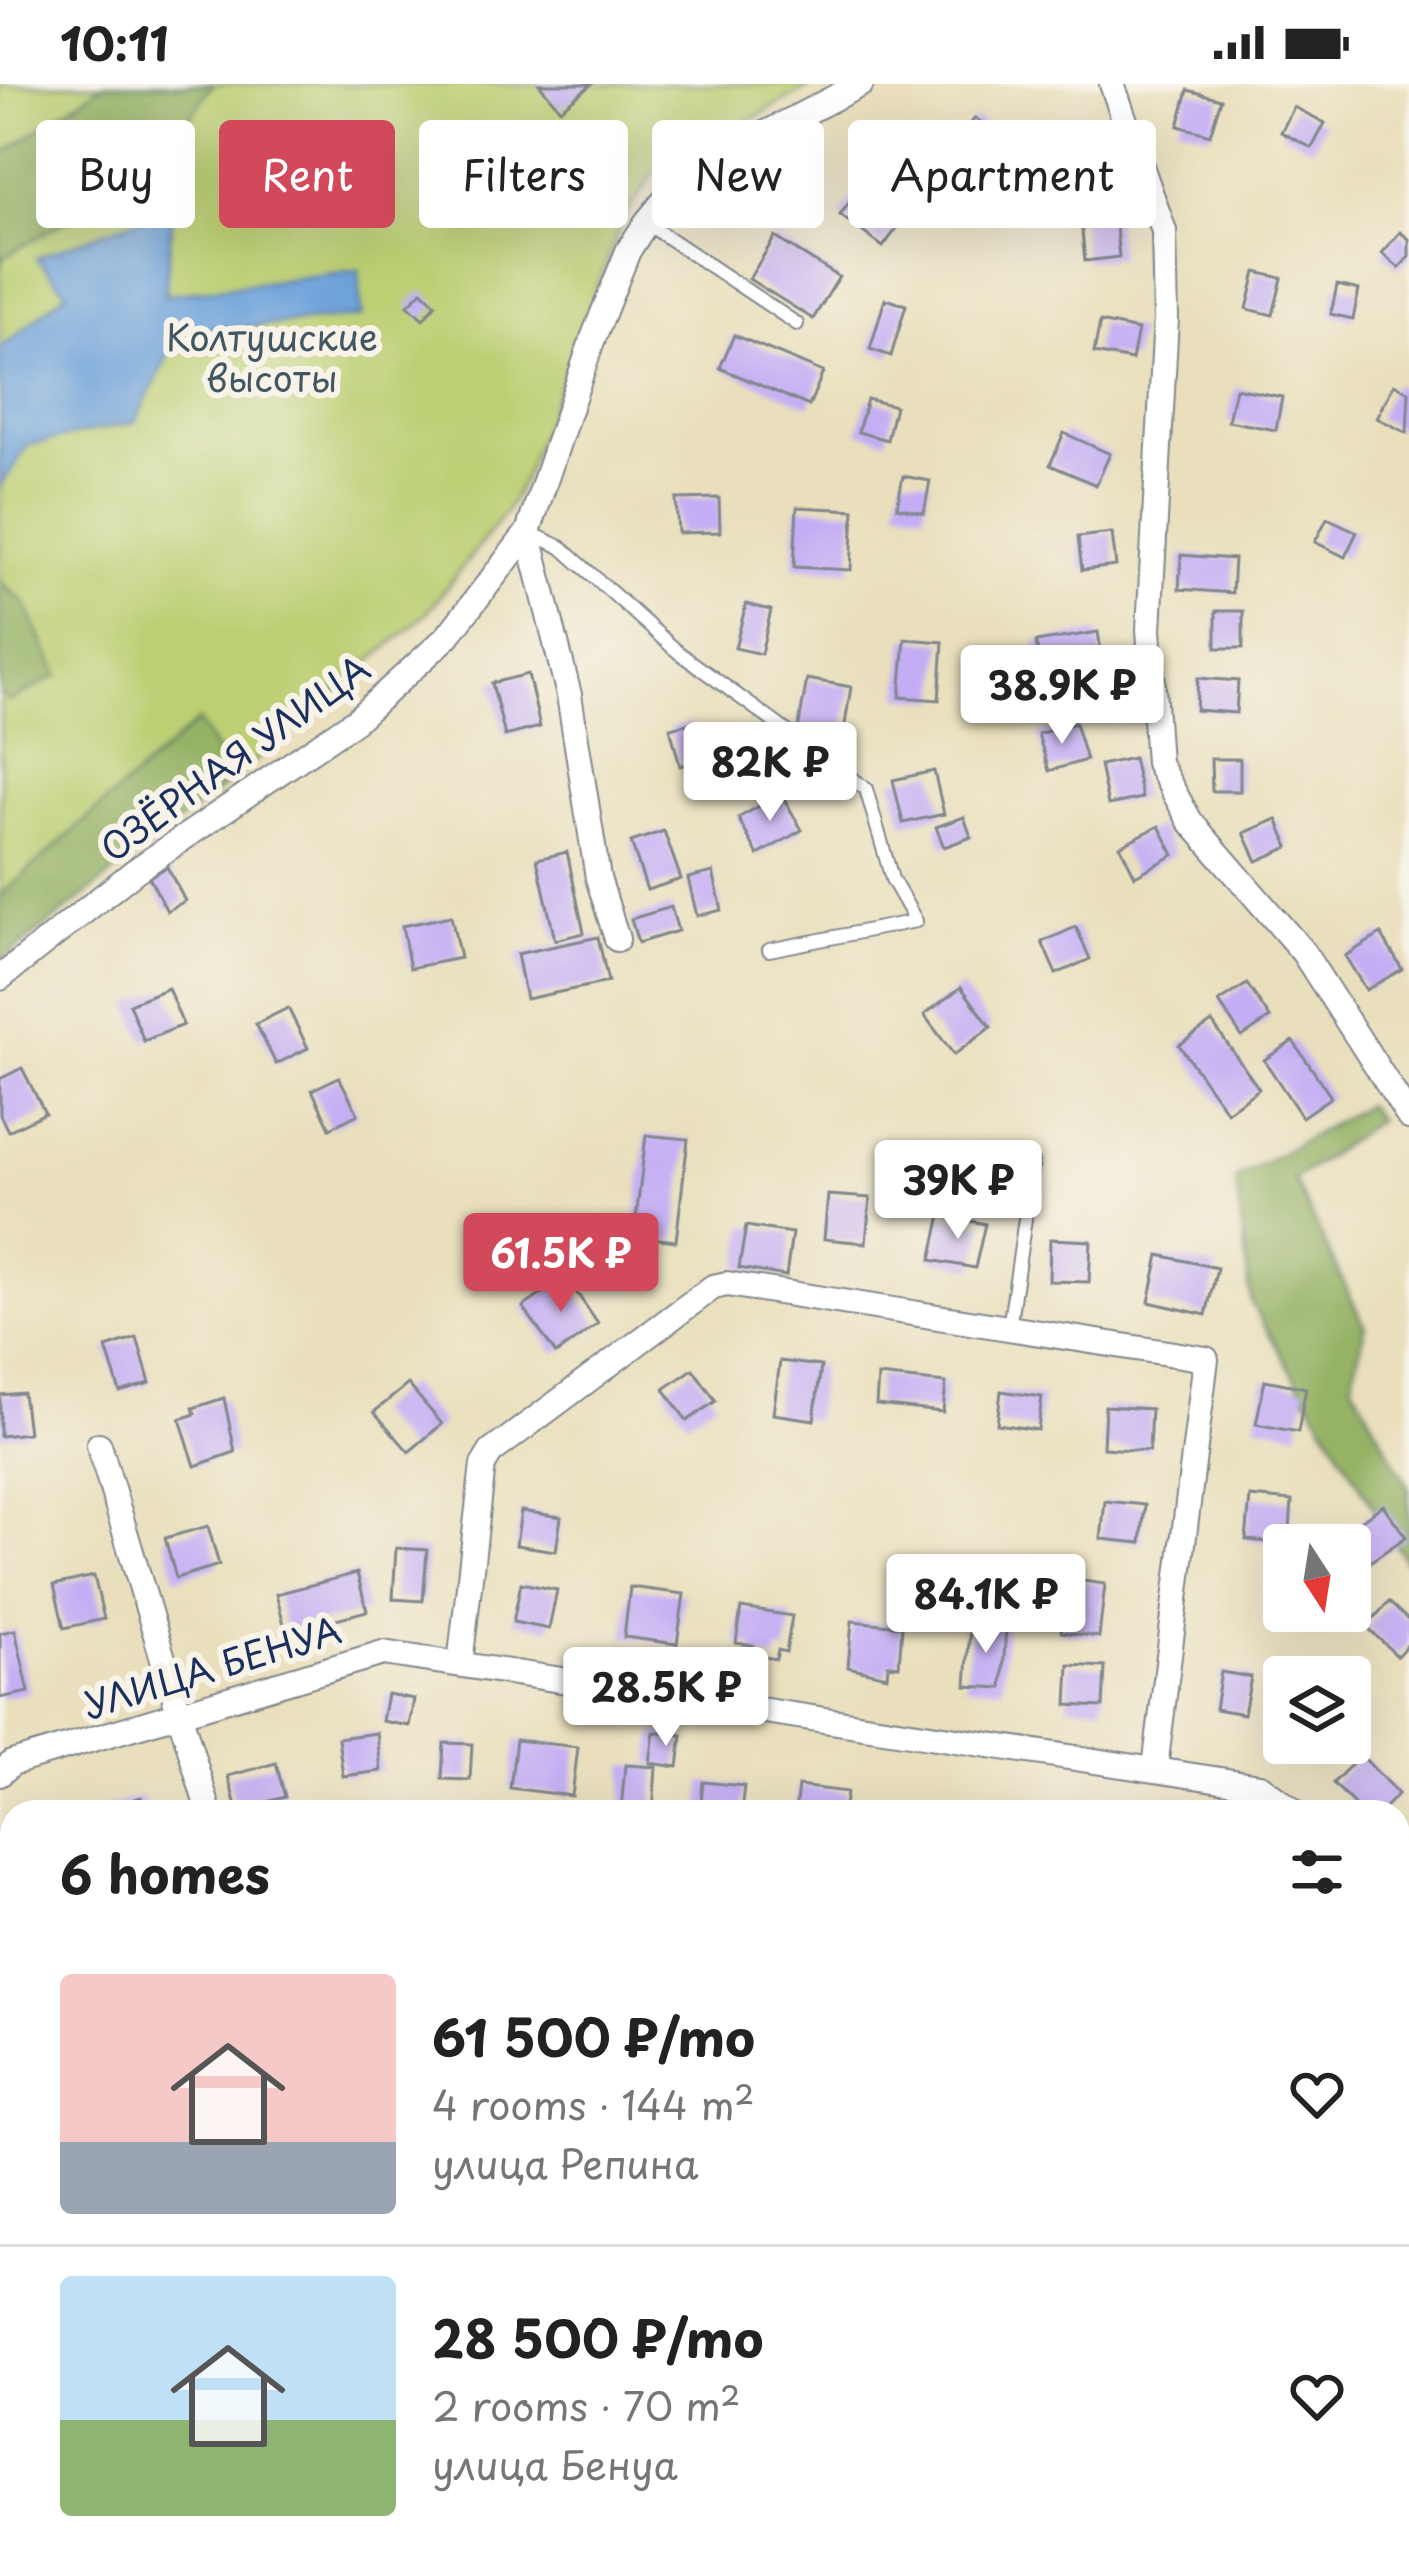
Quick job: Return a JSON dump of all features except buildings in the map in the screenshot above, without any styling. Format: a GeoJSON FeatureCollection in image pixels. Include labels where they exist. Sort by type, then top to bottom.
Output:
{"type":"FeatureCollection","features":[{"type":"Feature","properties":{"kind":"street","name":"ОЗЁРНАЯ УЛИЦА"},"geometry":{"type":"LineString","coordinates":[[0,978],[135,872],[356,720],[447,637],[528,532],[592,341],[628,251],[646,223],[685,175],[861,84]]}},
{"type":"Feature","properties":{"kind":"street"},"geometry":{"type":"LineString","coordinates":[[1112,84],[1164,231],[1166,318],[1149,629],[1158,763],[1190,820],[1303,952],[1402,1089],[1409,1117]]}},
{"type":"Feature","properties":{"kind":"street"},"geometry":{"type":"LineString","coordinates":[[528,532],[569,695],[598,878],[617,939]]}},
{"type":"Feature","properties":{"kind":"street"},"geometry":{"type":"LineString","coordinates":[[460,1664],[483,1466],[491,1452],[712,1287],[727,1284],[1206,1359],[1155,1768]]}},
{"type":"Feature","properties":{"kind":"street"},"geometry":{"type":"LineString","coordinates":[[99,1445],[205,1800]]}},
{"type":"Feature","properties":{"kind":"street","name":"УЛИЦА БЕНУА"},"geometry":{"type":"LineString","coordinates":[[0,1774],[12,1763],[383,1653],[1155,1768],[1260,1786],[1279,1800]]}},
{"type":"Feature","properties":{"kind":"lane"},"geometry":{"type":"LineString","coordinates":[[646,223],[797,324]]}},
{"type":"Feature","properties":{"kind":"lane"},"geometry":{"type":"LineString","coordinates":[[528,532],[561,547],[678,652],[866,790],[892,880],[916,921],[770,950]]}},
{"type":"Feature","properties":{"kind":"lane"},"geometry":{"type":"LineString","coordinates":[[1009,1328],[1033,1164]]}},
{"type":"Feature","properties":{"kind":"green space","name":"Колтушские высоты"},"geometry":{"type":"Polygon","coordinates":[[[0,84],[815,84],[751,120],[652,120],[652,177],[628,211],[628,120],[419,120],[419,228],[620,228],[523,480],[507,510],[426,614],[233,780],[230,775],[0,940],[0,84]]]}},
{"type":"Feature","properties":{"kind":"green space"},"geometry":{"type":"Polygon","coordinates":[[[104,84],[213,84],[188,120],[52,120],[104,84]]]}},
{"type":"Feature","properties":{"kind":"green space"},"geometry":{"type":"Polygon","coordinates":[[[36,131],[36,228],[53,228],[4,257],[0,268],[0,156],[36,131]]]}},
{"type":"Feature","properties":{"kind":"green space"},"geometry":{"type":"Polygon","coordinates":[[[0,582],[25,603],[58,675],[9,702],[0,693],[0,582]]]}},
{"type":"Feature","properties":{"kind":"green space"},"geometry":{"type":"Polygon","coordinates":[[[198,721],[233,780],[0,962],[0,896],[198,721]]]}},
{"type":"Feature","properties":{"kind":"green space"},"geometry":{"type":"Polygon","coordinates":[[[1366,1105],[1378,1120],[1294,1180],[1365,1327],[1352,1382],[1409,1489],[1409,1567],[1251,1303],[1236,1179],[1366,1105]]]}},
{"type":"Feature","properties":{"kind":"water"},"geometry":{"type":"Polygon","coordinates":[[[115,228],[171,228],[165,295],[359,270],[361,317],[180,332],[135,422],[28,445],[0,487],[0,349],[67,292],[36,258],[115,228]]]}}]}
